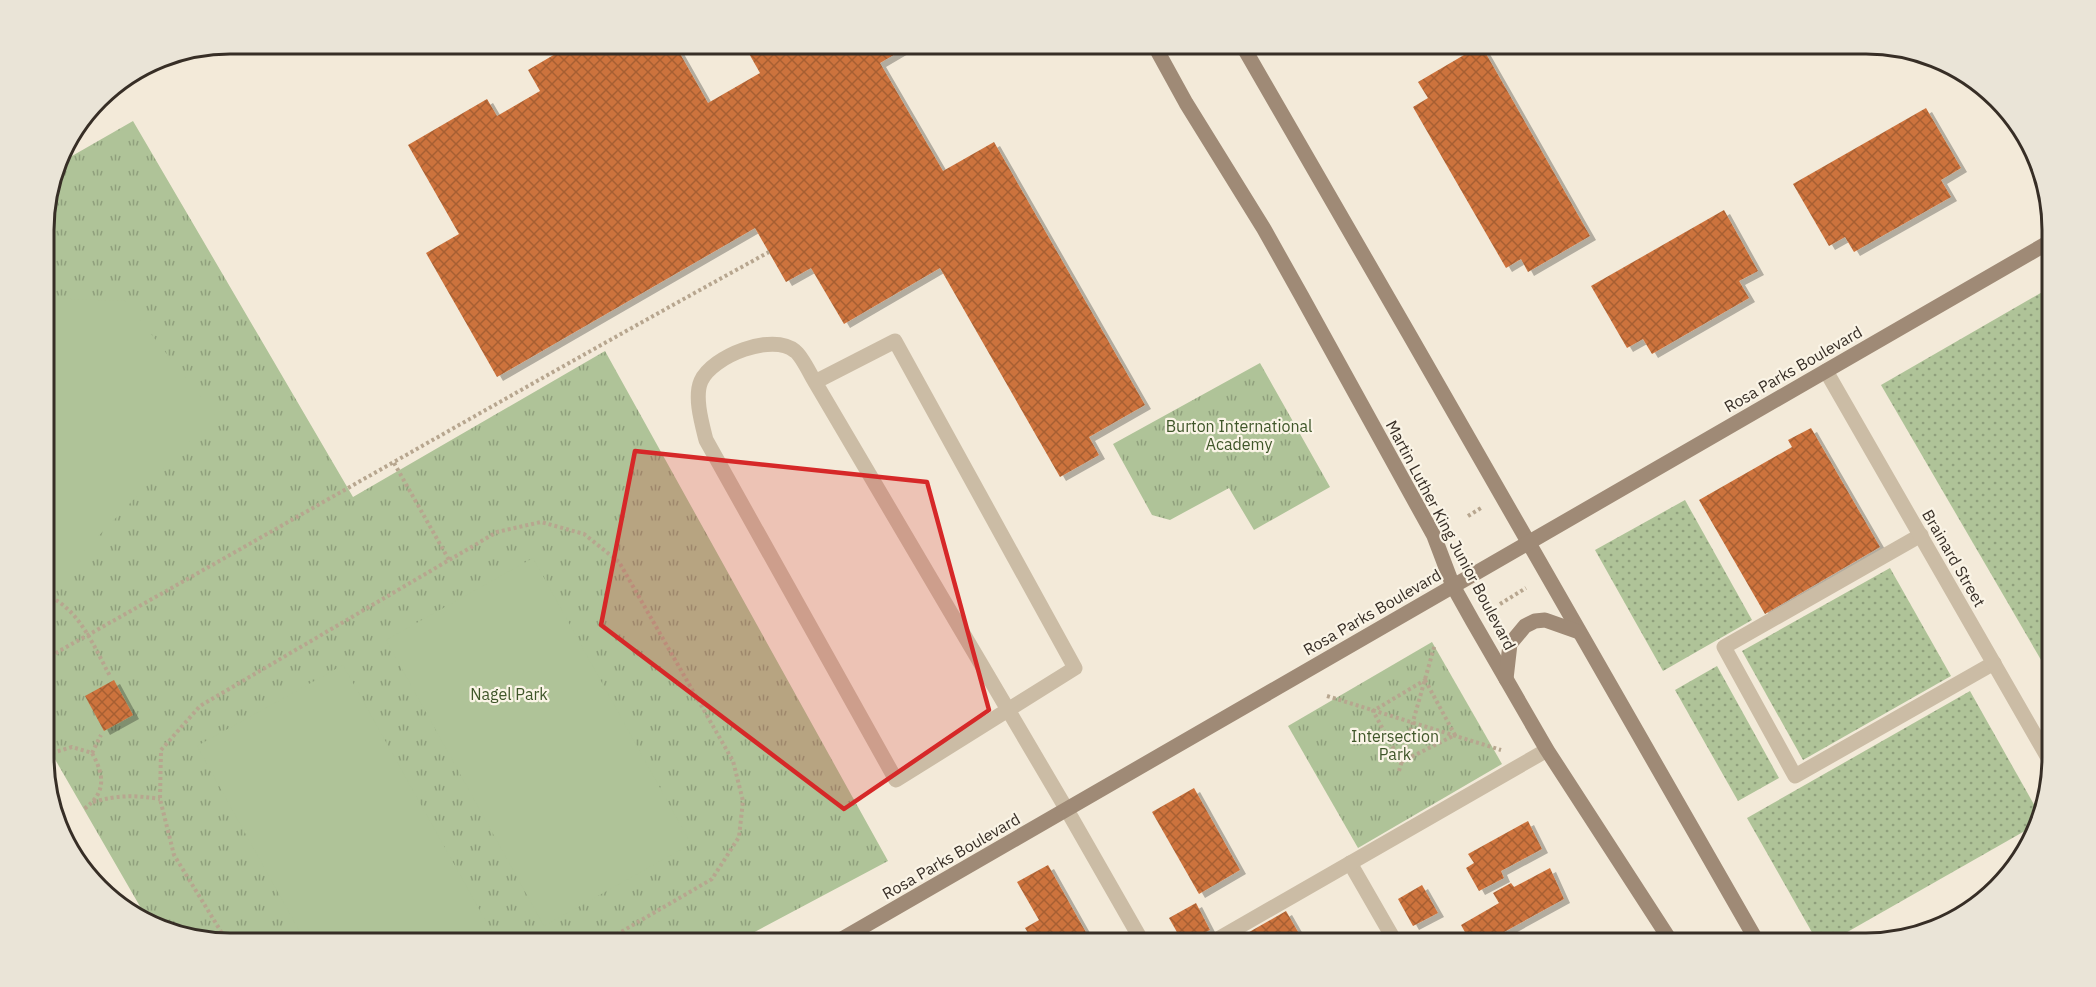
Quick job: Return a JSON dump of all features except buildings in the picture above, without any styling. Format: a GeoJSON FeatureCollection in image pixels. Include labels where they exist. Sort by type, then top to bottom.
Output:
{"type":"FeatureCollection","features":[{"type":"Feature","properties":{"kind":"main road","name":"Martin Luther King Junior Boulevard"},"geometry":{"type":"LineString","coordinates":[[1159,54],[1186,103],[1264,229],[1434,536],[1453,586],[1547,750],[1666,933]]}},
{"type":"Feature","properties":{"kind":"main road"},"geometry":{"type":"LineString","coordinates":[[1246,54],[1752,933]]}},
{"type":"Feature","properties":{"kind":"main road","name":"Rosa Parks Boulevard"},"geometry":{"type":"LineString","coordinates":[[853,933],[2042,246]]}},
{"type":"Feature","properties":{"kind":"main road"},"geometry":{"type":"LineString","coordinates":[[1506,679],[1509,644],[1525,626],[1535,621],[1545,620],[1579,632]]}},
{"type":"Feature","properties":{"kind":"street"},"geometry":{"type":"LineString","coordinates":[[815,382],[895,341],[1075,668],[1008,711],[896,780],[706,440],[699,413],[701,381],[715,362],[745,349],[773,343],[795,350],[815,382],[1008,711],[1066,810],[1137,933]]}},
{"type":"Feature","properties":{"kind":"street","name":"Brainard Street"},"geometry":{"type":"LineString","coordinates":[[1826,370],[2042,747]]}},
{"type":"Feature","properties":{"kind":"street"},"geometry":{"type":"LineString","coordinates":[[1920,535],[1724,647],[1795,776],[1994,663]]}},
{"type":"Feature","properties":{"kind":"street"},"geometry":{"type":"LineString","coordinates":[[1228,933],[1547,750]]}},
{"type":"Feature","properties":{"kind":"street"},"geometry":{"type":"LineString","coordinates":[[1350,863],[1390,933]]}},
{"type":"Feature","properties":{"kind":"path"},"geometry":{"type":"LineString","coordinates":[[54,654],[601,344],[769,252]]}},
{"type":"Feature","properties":{"kind":"path"},"geometry":{"type":"LineString","coordinates":[[394,463],[449,560]]}},
{"type":"Feature","properties":{"kind":"path"},"geometry":{"type":"LineString","coordinates":[[1468,516],[1481,508]]}},
{"type":"Feature","properties":{"kind":"path"},"geometry":{"type":"LineString","coordinates":[[222,933],[174,855],[160,799],[161,750],[200,706],[497,532],[541,522],[584,534],[619,562],[733,761],[743,801],[739,837],[712,879],[619,933]]}},
{"type":"Feature","properties":{"kind":"path"},"geometry":{"type":"LineString","coordinates":[[1500,604],[1527,588]]}},
{"type":"Feature","properties":{"kind":"path"},"geometry":{"type":"LineString","coordinates":[[54,600],[69,609],[88,635],[110,676]]}},
{"type":"Feature","properties":{"kind":"path"},"geometry":{"type":"LineString","coordinates":[[1399,771],[1435,644]]}},
{"type":"Feature","properties":{"kind":"path"},"geometry":{"type":"LineString","coordinates":[[1373,711],[1425,680]]}},
{"type":"Feature","properties":{"kind":"path"},"geometry":{"type":"LineString","coordinates":[[1425,680],[1455,735]]}},
{"type":"Feature","properties":{"kind":"path"},"geometry":{"type":"LineString","coordinates":[[1327,696],[1503,750]]}},
{"type":"Feature","properties":{"kind":"path"},"geometry":{"type":"LineString","coordinates":[[1373,711],[1401,762]]}},
{"type":"Feature","properties":{"kind":"path"},"geometry":{"type":"LineString","coordinates":[[92,753],[101,735]]}},
{"type":"Feature","properties":{"kind":"path"},"geometry":{"type":"LineString","coordinates":[[1401,762],[1455,735]]}},
{"type":"Feature","properties":{"kind":"path"},"geometry":{"type":"LineString","coordinates":[[54,752],[72,747],[92,753],[101,770],[100,791],[93,802],[84,809]]}},
{"type":"Feature","properties":{"kind":"path"},"geometry":{"type":"LineString","coordinates":[[93,802],[115,796],[140,795],[160,799]]}},
{"type":"Feature","properties":{"kind":"highlighted area"},"geometry":{"type":"Polygon","coordinates":[[[635,451],[927,482],[989,710],[844,809],[601,625],[635,451]]]}},
{"type":"Feature","properties":{"kind":"green space","name":"Nagel Park"},"geometry":{"type":"Polygon","coordinates":[[[133,121],[353,497],[605,351],[888,861],[753,933],[218,933],[184,927],[163,920],[141,908],[54,758],[54,218],[60,184],[70,157],[133,121]]]}},
{"type":"Feature","properties":{"kind":"green space"},"geometry":{"type":"Polygon","coordinates":[[[2042,292],[2042,662],[1881,385],[2042,292]]]}},
{"type":"Feature","properties":{"kind":"green space"},"geometry":{"type":"Polygon","coordinates":[[[54,298],[125,301],[215,415],[57,579],[54,578],[54,298]]]}},
{"type":"Feature","properties":{"kind":"green space","name":"Burton International Academy"},"geometry":{"type":"Polygon","coordinates":[[[1260,363],[1330,487],[1254,530],[1229,488],[1170,520],[1152,515],[1113,444],[1260,363]]]}},
{"type":"Feature","properties":{"kind":"green space"},"geometry":{"type":"Polygon","coordinates":[[[1685,500],[1752,620],[1663,671],[1595,550],[1685,500]]]}},
{"type":"Feature","properties":{"kind":"green space"},"geometry":{"type":"Polygon","coordinates":[[[533,558],[691,844],[544,926],[386,640],[533,558]]]}},
{"type":"Feature","properties":{"kind":"green space"},"geometry":{"type":"Polygon","coordinates":[[[1890,568],[1951,676],[1803,760],[1742,651],[1890,568]]]}},
{"type":"Feature","properties":{"kind":"green space","name":"Intersection Park"},"geometry":{"type":"Polygon","coordinates":[[[1432,642],[1502,764],[1358,848],[1288,726],[1432,642]]]}},
{"type":"Feature","properties":{"kind":"green space"},"geometry":{"type":"Polygon","coordinates":[[[343,665],[492,933],[300,933],[197,746],[343,665]]]}},
{"type":"Feature","properties":{"kind":"green space"},"geometry":{"type":"Polygon","coordinates":[[[1717,666],[1779,778],[1738,801],[1675,690],[1717,666]]]}},
{"type":"Feature","properties":{"kind":"green space"},"geometry":{"type":"Polygon","coordinates":[[[1970,691],[2035,806],[2026,831],[1846,933],[1812,933],[1747,818],[1970,691]]]}}]}
